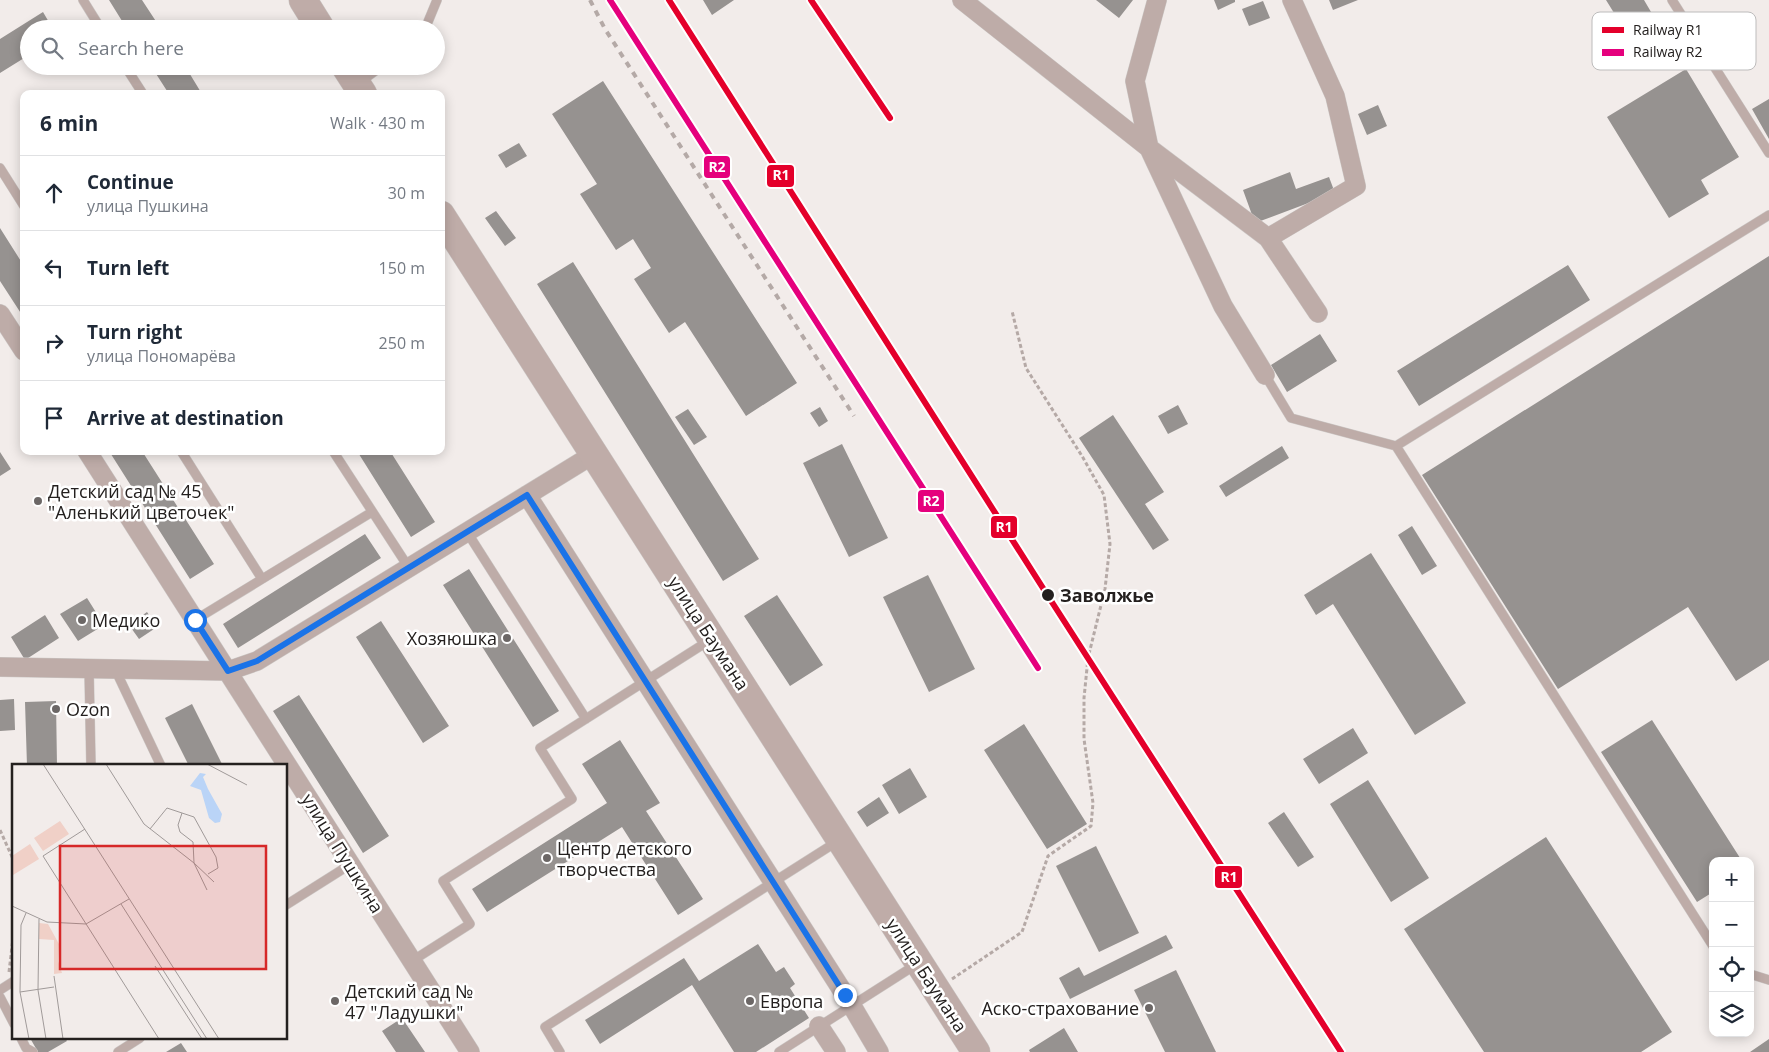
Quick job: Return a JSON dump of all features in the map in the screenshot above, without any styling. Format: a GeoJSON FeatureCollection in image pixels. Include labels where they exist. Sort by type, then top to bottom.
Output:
{"type":"FeatureCollection","features":[{"type":"Feature","properties":{"kind":"main road"},"geometry":{"type":"LineString","coordinates":[[303,0],[315,20]]}},
{"type":"Feature","properties":{"kind":"main road","name":"улица Баумана"},"geometry":{"type":"LineString","coordinates":[[445,221],[976,1052]]}},
{"type":"Feature","properties":{"kind":"street"},"geometry":{"type":"LineString","coordinates":[[962,0],[1148,148],[1268,238],[1318,314]]}},
{"type":"Feature","properties":{"kind":"street"},"geometry":{"type":"LineString","coordinates":[[1156,0],[1134,81],[1148,148],[1223,306],[1265,375]]}},
{"type":"Feature","properties":{"kind":"street"},"geometry":{"type":"LineString","coordinates":[[1268,238],[1356,186],[1335,96],[1292,0]]}},
{"type":"Feature","properties":{"kind":"street"},"geometry":{"type":"LineString","coordinates":[[0,314],[20,345]]}},
{"type":"Feature","properties":{"kind":"street"},"geometry":{"type":"LineString","coordinates":[[0,667],[228,671],[257,661],[594,454]]}},
{"type":"Feature","properties":{"kind":"street","name":"улица Пушкина"},"geometry":{"type":"LineString","coordinates":[[91,455],[287,764]]}},
{"type":"Feature","properties":{"kind":"street"},"geometry":{"type":"LineString","coordinates":[[527,495],[774,882],[879,1052]]}},
{"type":"Feature","properties":{"kind":"street","name":"улица Пушкина"},"geometry":{"type":"LineString","coordinates":[[288,766],[470,1052]]}},
{"type":"Feature","properties":{"kind":"street"},"geometry":{"type":"LineString","coordinates":[[820,1026],[836,1052]]}},
{"type":"Feature","properties":{"kind":"lane"},"geometry":{"type":"LineString","coordinates":[[83,0],[95,20]]}},
{"type":"Feature","properties":{"kind":"lane"},"geometry":{"type":"LineString","coordinates":[[429,20],[437,0]]}},
{"type":"Feature","properties":{"kind":"lane"},"geometry":{"type":"LineString","coordinates":[[1672,0],[1680,12]]}},
{"type":"Feature","properties":{"kind":"lane"},"geometry":{"type":"LineString","coordinates":[[1716,70],[1769,153]]}},
{"type":"Feature","properties":{"kind":"lane"},"geometry":{"type":"LineString","coordinates":[[131,75],[141,90]]}},
{"type":"Feature","properties":{"kind":"lane"},"geometry":{"type":"LineString","coordinates":[[0,168],[20,200]]}},
{"type":"Feature","properties":{"kind":"lane"},"geometry":{"type":"LineString","coordinates":[[1396,446],[1769,215]]}},
{"type":"Feature","properties":{"kind":"lane"},"geometry":{"type":"LineString","coordinates":[[1265,375],[1291,418],[1396,446],[1709,940]]}},
{"type":"Feature","properties":{"kind":"lane"},"geometry":{"type":"LineString","coordinates":[[183,455],[262,579]]}},
{"type":"Feature","properties":{"kind":"lane"},"geometry":{"type":"LineString","coordinates":[[336,455],[408,568]]}},
{"type":"Feature","properties":{"kind":"lane"},"geometry":{"type":"LineString","coordinates":[[195,620],[372,512]]}},
{"type":"Feature","properties":{"kind":"lane"},"geometry":{"type":"LineString","coordinates":[[467,532],[586,719]]}},
{"type":"Feature","properties":{"kind":"lane"},"geometry":{"type":"LineString","coordinates":[[412,961],[470,924],[442,881],[572,799],[540,748],[712,639]]}},
{"type":"Feature","properties":{"kind":"lane"},"geometry":{"type":"LineString","coordinates":[[89,669],[91,764]]}},
{"type":"Feature","properties":{"kind":"lane"},"geometry":{"type":"LineString","coordinates":[[115,669],[160,764]]}},
{"type":"Feature","properties":{"kind":"lane"},"geometry":{"type":"LineString","coordinates":[[560,1052],[545,1027],[841,840]]}},
{"type":"Feature","properties":{"kind":"lane"},"geometry":{"type":"LineString","coordinates":[[288,904],[350,864]]}},
{"type":"Feature","properties":{"kind":"lane"},"geometry":{"type":"LineString","coordinates":[[779,1052],[919,963]]}},
{"type":"Feature","properties":{"kind":"lane"},"geometry":{"type":"LineString","coordinates":[[1754,975],[1769,980]]}},
{"type":"Feature","properties":{"kind":"lane"},"geometry":{"type":"LineString","coordinates":[[0,997],[12,1020]]}},
{"type":"Feature","properties":{"kind":"lane"},"geometry":{"type":"LineString","coordinates":[[22,1040],[26,1048],[33,1052]]}},
{"type":"Feature","properties":{"kind":"lane"},"geometry":{"type":"LineString","coordinates":[[124,1051],[138,1040]]}},
{"type":"Feature","properties":{"kind":"path"},"geometry":{"type":"LineString","coordinates":[[949,981],[1022,932],[1048,856],[1091,826],[1093,803],[1084,739],[1084,691],[1088,658],[1103,598],[1110,544],[1104,495],[1082,456],[1026,368],[1012,311]]}},
{"type":"Feature","properties":{"kind":"path"},"geometry":{"type":"LineString","coordinates":[[0,830],[12,857]]}},
{"type":"Feature","properties":{"kind":"path"},"geometry":{"type":"LineString","coordinates":[[7,986],[12,946]]}},
{"type":"Feature","properties":{"kind":"building"},"geometry":{"type":"Polygon","coordinates":[[[109,0],[142,0],[155,20],[121,20],[109,0]]]}},
{"type":"Feature","properties":{"kind":"building"},"geometry":{"type":"Polygon","coordinates":[[[703,0],[734,0],[712,15],[703,0]]]}},
{"type":"Feature","properties":{"kind":"building"},"geometry":{"type":"Polygon","coordinates":[[[1096,0],[1133,0],[1119,18],[1096,0]]]}},
{"type":"Feature","properties":{"kind":"building"},"geometry":{"type":"Polygon","coordinates":[[[1214,0],[1235,0],[1235,2],[1218,10],[1214,0]]]}},
{"type":"Feature","properties":{"kind":"building"},"geometry":{"type":"Polygon","coordinates":[[[1329,0],[1358,0],[1333,10],[1329,0]]]}},
{"type":"Feature","properties":{"kind":"building"},"geometry":{"type":"Polygon","coordinates":[[[1606,0],[1644,0],[1651,12],[1613,12],[1606,0]]]}},
{"type":"Feature","properties":{"kind":"building"},"geometry":{"type":"Polygon","coordinates":[[[1263,1],[1270,18],[1249,26],[1242,9],[1263,1]]]}},
{"type":"Feature","properties":{"kind":"building"},"geometry":{"type":"Polygon","coordinates":[[[43,12],[48,20],[30,20],[43,12]]]}},
{"type":"Feature","properties":{"kind":"building"},"geometry":{"type":"Polygon","coordinates":[[[20,26],[20,61],[0,73],[0,39],[20,26]]]}},
{"type":"Feature","properties":{"kind":"building"},"geometry":{"type":"Polygon","coordinates":[[[1687,70],[1739,157],[1701,180],[1709,194],[1669,218],[1607,117],[1687,70]]]}},
{"type":"Feature","properties":{"kind":"building"},"geometry":{"type":"Polygon","coordinates":[[[157,75],[190,75],[200,90],[166,90],[157,75]]]}},
{"type":"Feature","properties":{"kind":"building"},"geometry":{"type":"Polygon","coordinates":[[[603,81],[797,383],[746,416],[685,322],[669,333],[634,279],[651,268],[633,239],[616,250],[580,194],[597,184],[552,114],[603,81]]]}},
{"type":"Feature","properties":{"kind":"building"},"geometry":{"type":"Polygon","coordinates":[[[1769,99],[1769,139],[1752,109],[1769,99]]]}},
{"type":"Feature","properties":{"kind":"building"},"geometry":{"type":"Polygon","coordinates":[[[1378,105],[1387,126],[1367,135],[1358,114],[1378,105]]]}},
{"type":"Feature","properties":{"kind":"building"},"geometry":{"type":"Polygon","coordinates":[[[519,143],[527,156],[506,168],[498,155],[519,143]]]}},
{"type":"Feature","properties":{"kind":"building"},"geometry":{"type":"Polygon","coordinates":[[[1290,172],[1296,189],[1329,177],[1335,193],[1255,223],[1243,190],[1290,172]]]}},
{"type":"Feature","properties":{"kind":"building"},"geometry":{"type":"Polygon","coordinates":[[[496,211],[516,238],[505,246],[485,218],[496,211]]]}},
{"type":"Feature","properties":{"kind":"building"},"geometry":{"type":"Polygon","coordinates":[[[0,228],[20,260],[20,312],[0,281],[0,228]]]}},
{"type":"Feature","properties":{"kind":"building"},"geometry":{"type":"Polygon","coordinates":[[[1769,256],[1769,660],[1736,681],[1688,607],[1558,689],[1422,475],[1769,256]]]}},
{"type":"Feature","properties":{"kind":"building"},"geometry":{"type":"Polygon","coordinates":[[[573,262],[759,559],[723,581],[537,284],[573,262]]]}},
{"type":"Feature","properties":{"kind":"building"},"geometry":{"type":"Polygon","coordinates":[[[1568,265],[1590,300],[1419,406],[1397,371],[1568,265]]]}},
{"type":"Feature","properties":{"kind":"building"},"geometry":{"type":"Polygon","coordinates":[[[1320,334],[1337,361],[1287,392],[1271,365],[1320,334]]]}},
{"type":"Feature","properties":{"kind":"building"},"geometry":{"type":"Polygon","coordinates":[[[1178,405],[1188,424],[1168,434],[1158,416],[1178,405]]]}},
{"type":"Feature","properties":{"kind":"building"},"geometry":{"type":"Polygon","coordinates":[[[820,407],[828,421],[819,427],[810,413],[820,407]]]}},
{"type":"Feature","properties":{"kind":"building"},"geometry":{"type":"Polygon","coordinates":[[[688,409],[707,437],[694,445],[675,417],[688,409]]]}},
{"type":"Feature","properties":{"kind":"building"},"geometry":{"type":"Polygon","coordinates":[[[1113,415],[1164,492],[1145,504],[1169,540],[1153,550],[1079,438],[1113,415]]]}},
{"type":"Feature","properties":{"kind":"building"},"geometry":{"type":"Polygon","coordinates":[[[842,444],[888,538],[849,557],[803,463],[842,444]]]}},
{"type":"Feature","properties":{"kind":"building"},"geometry":{"type":"Polygon","coordinates":[[[1282,446],[1289,458],[1226,497],[1219,486],[1282,446]]]}},
{"type":"Feature","properties":{"kind":"building"},"geometry":{"type":"Polygon","coordinates":[[[0,452],[11,469],[0,476],[0,452]]]}},
{"type":"Feature","properties":{"kind":"building"},"geometry":{"type":"Polygon","coordinates":[[[112,455],[145,455],[214,564],[190,579],[112,455]]]}},
{"type":"Feature","properties":{"kind":"building"},"geometry":{"type":"Polygon","coordinates":[[[360,455],[393,455],[435,522],[411,537],[360,455]]]}},
{"type":"Feature","properties":{"kind":"building"},"geometry":{"type":"Polygon","coordinates":[[[1412,526],[1437,566],[1422,575],[1398,535],[1412,526]]]}},
{"type":"Feature","properties":{"kind":"building"},"geometry":{"type":"Polygon","coordinates":[[[365,534],[381,558],[238,648],[223,624],[365,534]]]}},
{"type":"Feature","properties":{"kind":"building"},"geometry":{"type":"Polygon","coordinates":[[[1371,553],[1466,703],[1415,735],[1333,604],[1316,615],[1304,595],[1371,553]]]}},
{"type":"Feature","properties":{"kind":"building"},"geometry":{"type":"Polygon","coordinates":[[[469,569],[559,711],[533,727],[443,585],[469,569]]]}},
{"type":"Feature","properties":{"kind":"building"},"geometry":{"type":"Polygon","coordinates":[[[928,575],[975,669],[929,692],[883,597],[928,575]]]}},
{"type":"Feature","properties":{"kind":"building"},"geometry":{"type":"Polygon","coordinates":[[[777,595],[823,665],[790,686],[744,616],[777,595]]]}},
{"type":"Feature","properties":{"kind":"building","name":"Медико"},"geometry":{"type":"Polygon","coordinates":[[[87,598],[104,625],[78,641],[60,614],[87,598]]]}},
{"type":"Feature","properties":{"kind":"building"},"geometry":{"type":"Polygon","coordinates":[[[147,612],[157,627],[139,639],[129,625],[147,612]]]}},
{"type":"Feature","properties":{"kind":"building"},"geometry":{"type":"Polygon","coordinates":[[[45,615],[59,638],[25,660],[11,637],[45,615]]]}},
{"type":"Feature","properties":{"kind":"building"},"geometry":{"type":"Polygon","coordinates":[[[381,621],[449,726],[423,743],[356,637],[381,621]]]}},
{"type":"Feature","properties":{"kind":"building"},"geometry":{"type":"Polygon","coordinates":[[[299,695],[389,836],[363,853],[273,711],[299,695]]]}},
{"type":"Feature","properties":{"kind":"building"},"geometry":{"type":"Polygon","coordinates":[[[14,699],[15,730],[0,731],[0,700],[14,699]]]}},
{"type":"Feature","properties":{"kind":"building"},"geometry":{"type":"Polygon","coordinates":[[[56,701],[57,764],[27,764],[25,702],[56,701]]]}},
{"type":"Feature","properties":{"kind":"building"},"geometry":{"type":"Polygon","coordinates":[[[192,704],[222,764],[188,764],[165,718],[192,704]]]}},
{"type":"Feature","properties":{"kind":"building"},"geometry":{"type":"Polygon","coordinates":[[[1652,720],[1739,857],[1709,857],[1709,894],[1697,902],[1601,752],[1652,720]]]}},
{"type":"Feature","properties":{"kind":"building"},"geometry":{"type":"Polygon","coordinates":[[[1024,724],[1087,824],[1047,849],[984,750],[1024,724]]]}},
{"type":"Feature","properties":{"kind":"building"},"geometry":{"type":"Polygon","coordinates":[[[1353,728],[1368,753],[1319,784],[1303,759],[1353,728]]]}},
{"type":"Feature","properties":{"kind":"building"},"geometry":{"type":"Polygon","coordinates":[[[620,740],[660,803],[646,811],[703,899],[678,915],[622,827],[487,912],[472,889],[607,803],[582,764],[620,740]]]}},
{"type":"Feature","properties":{"kind":"building"},"geometry":{"type":"Polygon","coordinates":[[[910,768],[927,797],[899,814],[882,785],[910,768]]]}},
{"type":"Feature","properties":{"kind":"building"},"geometry":{"type":"Polygon","coordinates":[[[1368,780],[1429,878],[1391,902],[1330,804],[1368,780]]]}},
{"type":"Feature","properties":{"kind":"building"},"geometry":{"type":"Polygon","coordinates":[[[879,797],[889,813],[867,827],[857,812],[879,797]]]}},
{"type":"Feature","properties":{"kind":"building"},"geometry":{"type":"Polygon","coordinates":[[[1284,812],[1314,857],[1298,867],[1268,823],[1284,812]]]}},
{"type":"Feature","properties":{"kind":"building"},"geometry":{"type":"Polygon","coordinates":[[[1546,837],[1672,1032],[1641,1052],[1484,1052],[1404,929],[1546,837]]]}},
{"type":"Feature","properties":{"kind":"building"},"geometry":{"type":"Polygon","coordinates":[[[1096,846],[1139,933],[1099,952],[1056,866],[1096,846]]]}},
{"type":"Feature","properties":{"kind":"building"},"geometry":{"type":"Polygon","coordinates":[[[1166,935],[1173,948],[1070,999],[1059,978],[1079,967],[1084,976],[1166,935]]]}},
{"type":"Feature","properties":{"kind":"building","name":"Европа"},"geometry":{"type":"Polygon","coordinates":[[[758,944],[776,972],[784,967],[795,984],[790,988],[809,1018],[756,1052],[734,1052],[692,985],[600,1044],[585,1020],[684,958],[699,981],[758,944]]]}},
{"type":"Feature","properties":{"kind":"building"},"geometry":{"type":"Polygon","coordinates":[[[1176,970],[1216,1052],[1165,1052],[1134,990],[1176,970]]]}},
{"type":"Feature","properties":{"kind":"building"},"geometry":{"type":"Polygon","coordinates":[[[402,1018],[425,1052],[396,1052],[382,1031],[402,1018]]]}},
{"type":"Feature","properties":{"kind":"building"},"geometry":{"type":"Polygon","coordinates":[[[1064,1028],[1078,1052],[1030,1052],[1029,1050],[1064,1028]]]}},
{"type":"Feature","properties":{"kind":"building"},"geometry":{"type":"Polygon","coordinates":[[[1769,1039],[1769,1052],[1750,1052],[1769,1039]]]}},
{"type":"Feature","properties":{"kind":"building"},"geometry":{"type":"Polygon","coordinates":[[[31,1040],[67,1041],[48,1052],[38,1052],[31,1040]]]}},
{"type":"Feature","properties":{"kind":"building"},"geometry":{"type":"Polygon","coordinates":[[[181,1043],[187,1052],[166,1052],[181,1043]]]}},
{"type":"Feature","properties":{"kind":"railway"},"geometry":{"type":"LineString","coordinates":[[590,0],[605,29],[854,416]]}},
{"type":"Feature","properties":{"kind":"railway"},"geometry":{"type":"LineString","coordinates":[[610,0],[1038,668]]}},
{"type":"Feature","properties":{"kind":"railway"},"geometry":{"type":"LineString","coordinates":[[811,0],[890,118]]}},
{"type":"Feature","properties":{"kind":"rail line","name":"R2"},"geometry":{"type":"LineString","coordinates":[[610,0],[1038,668]]}},
{"type":"Feature","properties":{"kind":"rail line","name":"R1"},"geometry":{"type":"LineString","coordinates":[[669,0],[1341,1052]]}},
{"type":"Feature","properties":{"kind":"rail line","name":"R1"},"geometry":{"type":"LineString","coordinates":[[811,0],[890,118]]}},
{"type":"Feature","properties":{"kind":"place","name":"Детский сад № 45 \"Аленький цветочек\""},"geometry":{"type":"Point","coordinates":[38,501]}},
{"type":"Feature","properties":{"kind":"place","name":"Заволжье"},"geometry":{"type":"Point","coordinates":[1048,595]}},
{"type":"Feature","properties":{"kind":"place","name":"Медико"},"geometry":{"type":"Point","coordinates":[82,620]}},
{"type":"Feature","properties":{"kind":"place","name":"Хозяюшка"},"geometry":{"type":"Point","coordinates":[507,638]}},
{"type":"Feature","properties":{"kind":"place","name":"Ozon"},"geometry":{"type":"Point","coordinates":[56,709]}},
{"type":"Feature","properties":{"kind":"place","name":"Центр детского творчества"},"geometry":{"type":"Point","coordinates":[547,858]}},
{"type":"Feature","properties":{"kind":"place","name":"Детский сад № 47 \"Ладушки\""},"geometry":{"type":"Point","coordinates":[335,1001]}},
{"type":"Feature","properties":{"kind":"place","name":"Европа"},"geometry":{"type":"Point","coordinates":[750,1001]}},
{"type":"Feature","properties":{"kind":"place","name":"Аско-страхование"},"geometry":{"type":"Point","coordinates":[1149,1008]}},
{"type":"Feature","properties":{"kind":"route"},"geometry":{"type":"LineString","coordinates":[[195,620],[228,671],[257,661],[527,495],[845,995]]}}]}
